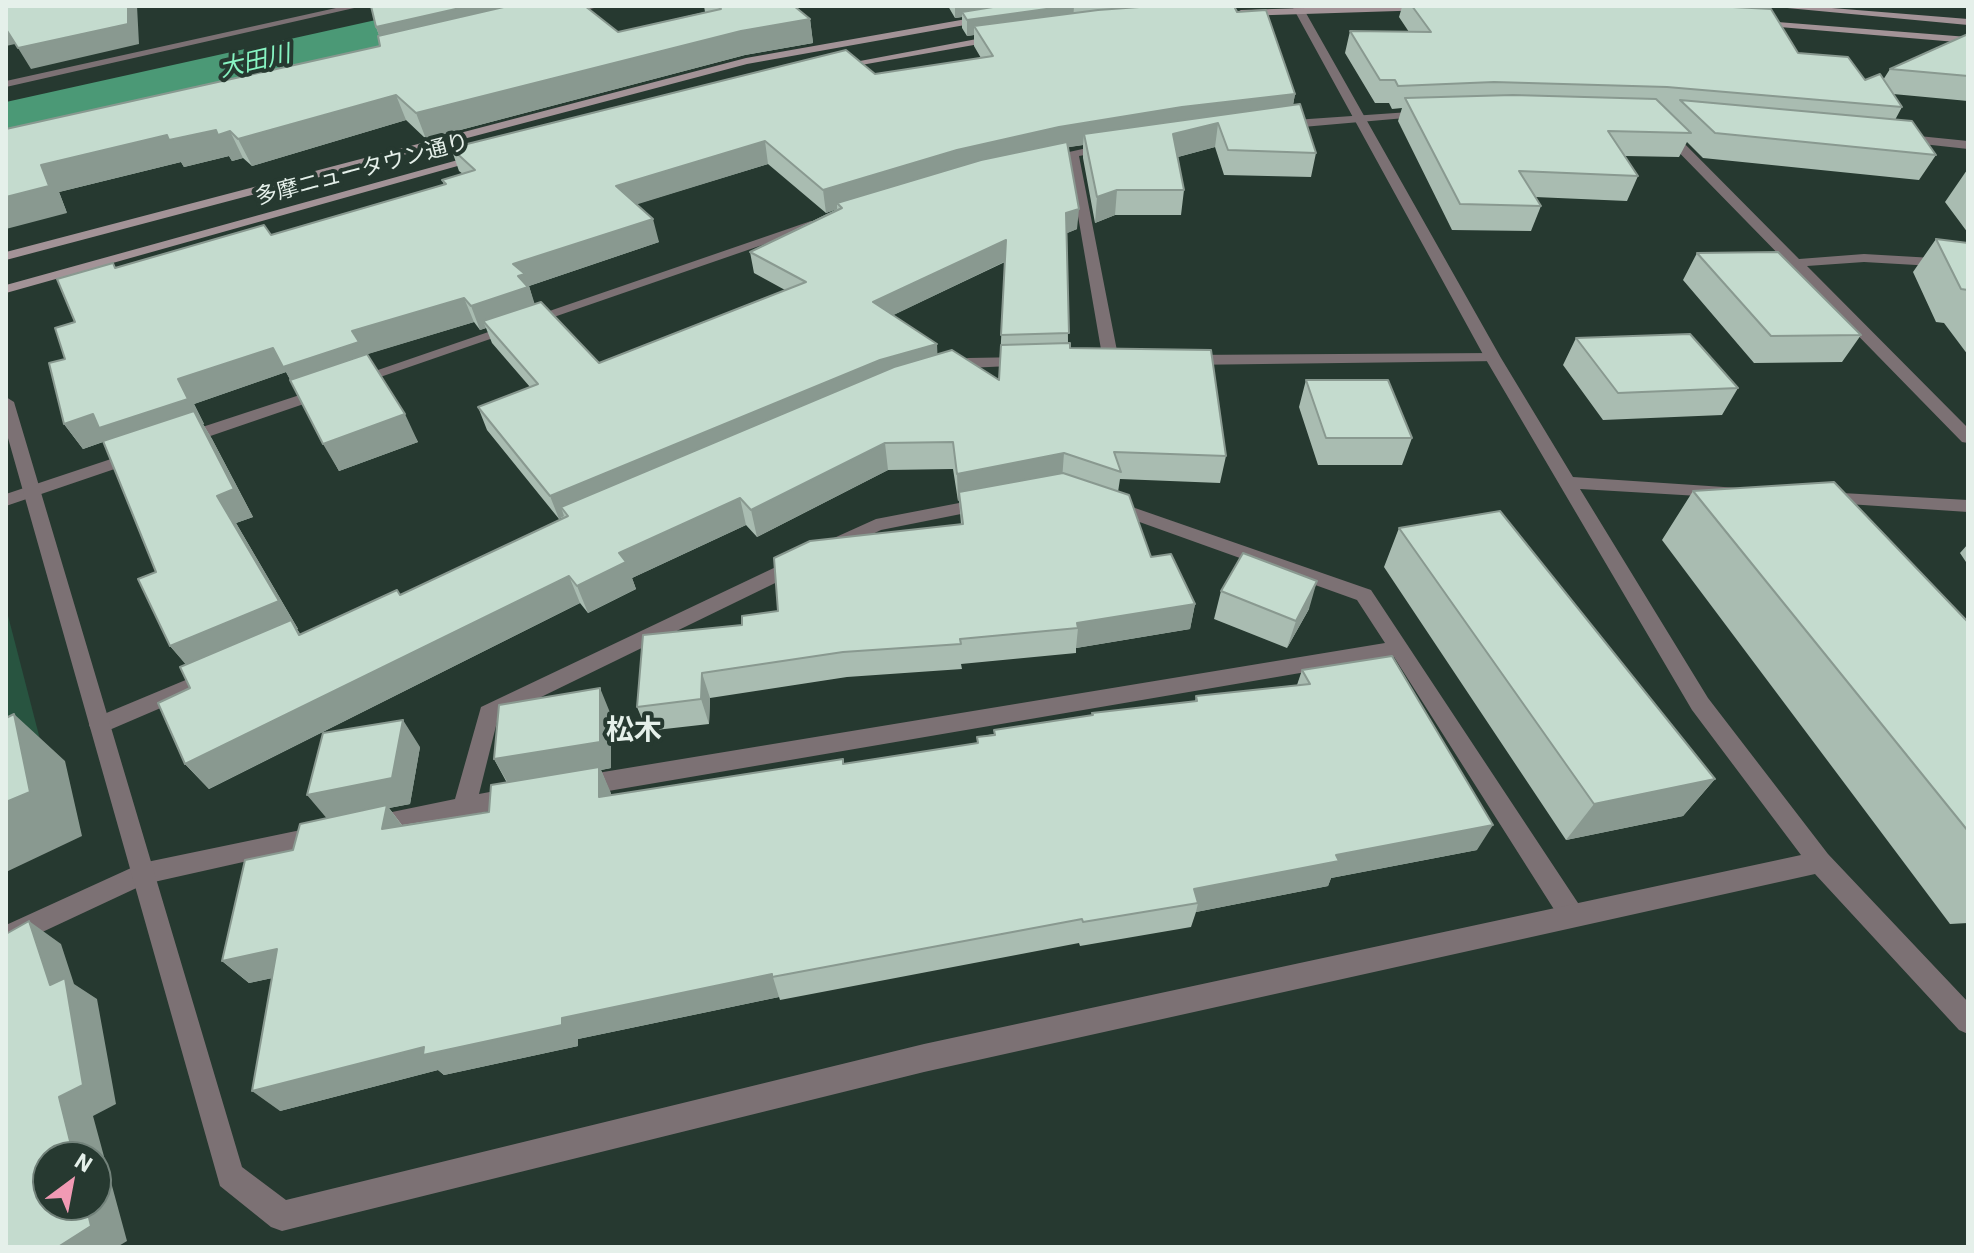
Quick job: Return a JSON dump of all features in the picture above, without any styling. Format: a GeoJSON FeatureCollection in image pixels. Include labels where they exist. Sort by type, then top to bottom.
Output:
{"type":"FeatureCollection","features":[{"type":"Feature","properties":{"kind":"main road"},"geometry":{"type":"LineString","coordinates":[[1771,6],[1968,22]]}},
{"type":"Feature","properties":{"kind":"main road"},"geometry":{"type":"LineString","coordinates":[[1222,14],[1298,8],[1440,7]]}},
{"type":"Feature","properties":{"kind":"main road","name":"多摩ニュータウン通り"},"geometry":{"type":"LineString","coordinates":[[6,256],[746,61],[867,37],[1010,15]]}},
{"type":"Feature","properties":{"kind":"main road"},"geometry":{"type":"LineString","coordinates":[[1740,21],[1968,40]]}},
{"type":"Feature","properties":{"kind":"main road"},"geometry":{"type":"LineString","coordinates":[[825,69],[1012,36]]}},
{"type":"Feature","properties":{"kind":"main road","name":"多摩ニュータウン通り"},"geometry":{"type":"LineString","coordinates":[[6,289],[488,156]]}},
{"type":"Feature","properties":{"kind":"street"},"geometry":{"type":"LineString","coordinates":[[6,84],[358,6]]}},
{"type":"Feature","properties":{"kind":"street"},"geometry":{"type":"LineString","coordinates":[[542,18],[597,6]]}},
{"type":"Feature","properties":{"kind":"street"},"geometry":{"type":"LineString","coordinates":[[1298,8],[1493,358],[1700,704],[1820,862],[1968,1021]]}},
{"type":"Feature","properties":{"kind":"street"},"geometry":{"type":"LineString","coordinates":[[1266,127],[1434,113]]}},
{"type":"Feature","properties":{"kind":"street"},"geometry":{"type":"LineString","coordinates":[[1682,119],[1651,117],[1968,438]]}},
{"type":"Feature","properties":{"kind":"street"},"geometry":{"type":"LineString","coordinates":[[1878,136],[1968,145]]}},
{"type":"Feature","properties":{"kind":"street"},"geometry":{"type":"LineString","coordinates":[[1031,162],[1127,144]]}},
{"type":"Feature","properties":{"kind":"street"},"geometry":{"type":"LineString","coordinates":[[1073,154],[1111,361]]}},
{"type":"Feature","properties":{"kind":"street"},"geometry":{"type":"LineString","coordinates":[[166,445],[831,219]]}},
{"type":"Feature","properties":{"kind":"street"},"geometry":{"type":"LineString","coordinates":[[1795,263],[1864,258],[1968,264]]}},
{"type":"Feature","properties":{"kind":"street"},"geometry":{"type":"LineString","coordinates":[[1159,360],[1493,358]]}},
{"type":"Feature","properties":{"kind":"street"},"geometry":{"type":"LineString","coordinates":[[929,373],[968,363],[1050,361]]}},
{"type":"Feature","properties":{"kind":"street"},"geometry":{"type":"LineString","coordinates":[[6,402],[230,1176],[282,1216],[924,1058],[1571,914],[1820,862]]}},
{"type":"Feature","properties":{"kind":"street"},"geometry":{"type":"LineString","coordinates":[[6,500],[151,450]]}},
{"type":"Feature","properties":{"kind":"street"},"geometry":{"type":"LineString","coordinates":[[1565,482],[1751,493]]}},
{"type":"Feature","properties":{"kind":"street"},"geometry":{"type":"LineString","coordinates":[[1797,496],[1968,506]]}},
{"type":"Feature","properties":{"kind":"street"},"geometry":{"type":"LineString","coordinates":[[1093,499],[1364,595],[1396,649],[1571,914]]}},
{"type":"Feature","properties":{"kind":"street"},"geometry":{"type":"LineString","coordinates":[[465,805],[489,713],[876,525],[1000,501]]}},
{"type":"Feature","properties":{"kind":"street"},"geometry":{"type":"LineString","coordinates":[[6,937],[142,874],[465,805],[1396,649]]}},
{"type":"Feature","properties":{"kind":"street"},"geometry":{"type":"LineString","coordinates":[[100,725],[231,669]]}},
{"type":"Feature","properties":{"kind":"green space"},"geometry":{"type":"Polygon","coordinates":[[[6,608],[43,751],[6,767],[6,608]]]}},
{"type":"Feature","properties":{"kind":"building"},"geometry":{"type":"Polygon","coordinates":[[[6,6],[128,6],[128,24],[18,48],[6,29],[6,6]]]}},
{"type":"Feature","properties":{"kind":"building"},"geometry":{"type":"Polygon","coordinates":[[[371,6],[469,6],[376,27],[371,6]]]}},
{"type":"Feature","properties":{"kind":"building"},"geometry":{"type":"Polygon","coordinates":[[[508,6],[585,6],[618,32],[721,9],[718,6],[794,6],[810,19],[741,31],[416,113],[396,95],[238,139],[230,131],[218,135],[216,130],[169,140],[167,135],[41,165],[49,186],[6,197],[6,129],[380,46],[378,36],[508,6]]]}},
{"type":"Feature","properties":{"kind":"building"},"geometry":{"type":"Polygon","coordinates":[[[999,6],[1068,6],[967,20],[962,12],[999,6]]]}},
{"type":"Feature","properties":{"kind":"building"},"geometry":{"type":"Polygon","coordinates":[[[1153,6],[1234,6],[1237,12],[1266,10],[1295,94],[1182,107],[1059,127],[957,150],[823,190],[765,141],[616,186],[653,219],[513,264],[525,274],[518,276],[528,287],[471,306],[464,298],[352,331],[359,342],[283,367],[273,348],[178,379],[188,399],[99,428],[93,414],[64,424],[49,363],[65,359],[55,328],[75,322],[57,279],[113,263],[115,268],[264,225],[271,235],[446,184],[442,180],[475,170],[451,148],[846,50],[875,74],[993,56],[974,26],[1153,6]]]}},
{"type":"Feature","properties":{"kind":"building"},"geometry":{"type":"Polygon","coordinates":[[[1412,6],[1714,6],[1771,9],[1798,53],[1848,57],[1865,80],[1880,74],[1902,107],[1667,87],[1494,82],[1398,86],[1395,80],[1380,80],[1350,31],[1431,32],[1412,6]]]}},
{"type":"Feature","properties":{"kind":"building"},"geometry":{"type":"Polygon","coordinates":[[[1968,34],[1968,76],[1890,69],[1968,34]]]}},
{"type":"Feature","properties":{"kind":"building"},"geometry":{"type":"Polygon","coordinates":[[[1513,95],[1656,99],[1691,133],[1608,131],[1638,176],[1519,171],[1541,206],[1460,204],[1405,98],[1513,95]]]}},
{"type":"Feature","properties":{"kind":"building"},"geometry":{"type":"Polygon","coordinates":[[[1680,100],[1912,121],[1936,155],[1715,133],[1680,100]]]}},
{"type":"Feature","properties":{"kind":"building"},"geometry":{"type":"Polygon","coordinates":[[[1300,104],[1316,153],[1228,150],[1218,123],[1173,134],[1184,190],[1117,190],[1097,197],[1084,134],[1300,104]]]}},
{"type":"Feature","properties":{"kind":"building"},"geometry":{"type":"Polygon","coordinates":[[[1067,142],[1079,209],[1066,213],[1069,333],[1001,335],[1006,240],[873,302],[937,344],[880,360],[550,496],[478,407],[538,384],[483,321],[541,302],[599,363],[806,282],[750,252],[842,208],[837,203],[981,160],[1067,142]]]}},
{"type":"Feature","properties":{"kind":"building"},"geometry":{"type":"Polygon","coordinates":[[[1936,239],[1968,243],[1968,290],[1961,289],[1936,239]]]}},
{"type":"Feature","properties":{"kind":"building"},"geometry":{"type":"Polygon","coordinates":[[[1778,252],[1861,335],[1771,336],[1697,253],[1778,252]]]}},
{"type":"Feature","properties":{"kind":"building"},"geometry":{"type":"Polygon","coordinates":[[[1690,334],[1738,388],[1618,393],[1576,338],[1690,334]]]}},
{"type":"Feature","properties":{"kind":"building"},"geometry":{"type":"Polygon","coordinates":[[[1070,343],[1070,348],[1211,350],[1226,456],[1114,452],[1121,472],[1064,453],[957,474],[953,442],[885,443],[751,510],[740,498],[619,553],[626,562],[577,586],[569,576],[185,764],[158,703],[190,688],[180,667],[291,620],[299,635],[397,590],[400,595],[568,516],[561,507],[894,367],[952,350],[999,380],[1001,345],[1070,343]]]}},
{"type":"Feature","properties":{"kind":"building"},"geometry":{"type":"Polygon","coordinates":[[[367,354],[405,414],[323,444],[290,380],[367,354]]]}},
{"type":"Feature","properties":{"kind":"building"},"geometry":{"type":"Polygon","coordinates":[[[1306,380],[1388,380],[1412,438],[1326,438],[1306,380]]]}},
{"type":"Feature","properties":{"kind":"building"},"geometry":{"type":"Polygon","coordinates":[[[194,411],[234,489],[217,496],[279,601],[170,646],[138,579],[156,572],[103,441],[194,411]]]}},
{"type":"Feature","properties":{"kind":"building"},"geometry":{"type":"Polygon","coordinates":[[[1063,473],[1129,495],[1151,557],[1171,554],[1195,604],[1077,623],[1078,628],[960,639],[961,644],[843,652],[702,673],[701,699],[637,707],[643,635],[742,625],[742,616],[778,611],[774,558],[810,541],[963,524],[959,492],[1063,473]]]}},
{"type":"Feature","properties":{"kind":"building"},"geometry":{"type":"Polygon","coordinates":[[[1834,482],[1968,622],[1968,831],[1693,491],[1834,482]]]}},
{"type":"Feature","properties":{"kind":"building"},"geometry":{"type":"Polygon","coordinates":[[[1500,511],[1715,779],[1594,804],[1399,528],[1500,511]]]}},
{"type":"Feature","properties":{"kind":"building"},"geometry":{"type":"Polygon","coordinates":[[[1243,553],[1317,581],[1296,621],[1221,591],[1243,553]]]}},
{"type":"Feature","properties":{"kind":"building"},"geometry":{"type":"Polygon","coordinates":[[[1392,656],[1493,825],[1336,855],[1339,861],[1194,889],[1198,903],[1083,922],[1082,919],[772,977],[772,974],[562,1018],[562,1025],[423,1055],[424,1047],[252,1091],[277,949],[222,961],[245,860],[293,850],[300,824],[387,805],[382,829],[489,812],[491,785],[599,767],[599,797],[843,759],[843,764],[978,743],[977,737],[995,735],[994,730],[1092,713],[1197,701],[1196,696],[1310,684],[1302,670],[1392,656]]]}},
{"type":"Feature","properties":{"kind":"building"},"geometry":{"type":"Polygon","coordinates":[[[600,688],[600,742],[494,759],[499,705],[600,688]]]}},
{"type":"Feature","properties":{"kind":"building"},"geometry":{"type":"Polygon","coordinates":[[[14,714],[30,792],[6,802],[6,718],[14,714]]]}},
{"type":"Feature","properties":{"kind":"building"},"geometry":{"type":"Polygon","coordinates":[[[403,720],[392,778],[307,795],[323,733],[403,720]]]}},
{"type":"Feature","properties":{"kind":"building"},"geometry":{"type":"Polygon","coordinates":[[[29,921],[50,985],[65,978],[83,1085],[59,1097],[70,1141],[32,1141],[32,1221],[90,1221],[91,1226],[58,1247],[6,1247],[6,934],[29,921]]]}},
{"type":"Feature","properties":{"kind":"waterway","name":"大田川"},"geometry":{"type":"LineString","coordinates":[[6,119],[504,6]]}},
{"type":"Feature","properties":{"kind":"district","name":"松木"},"geometry":{"type":"Point","coordinates":[634,731]}}]}
